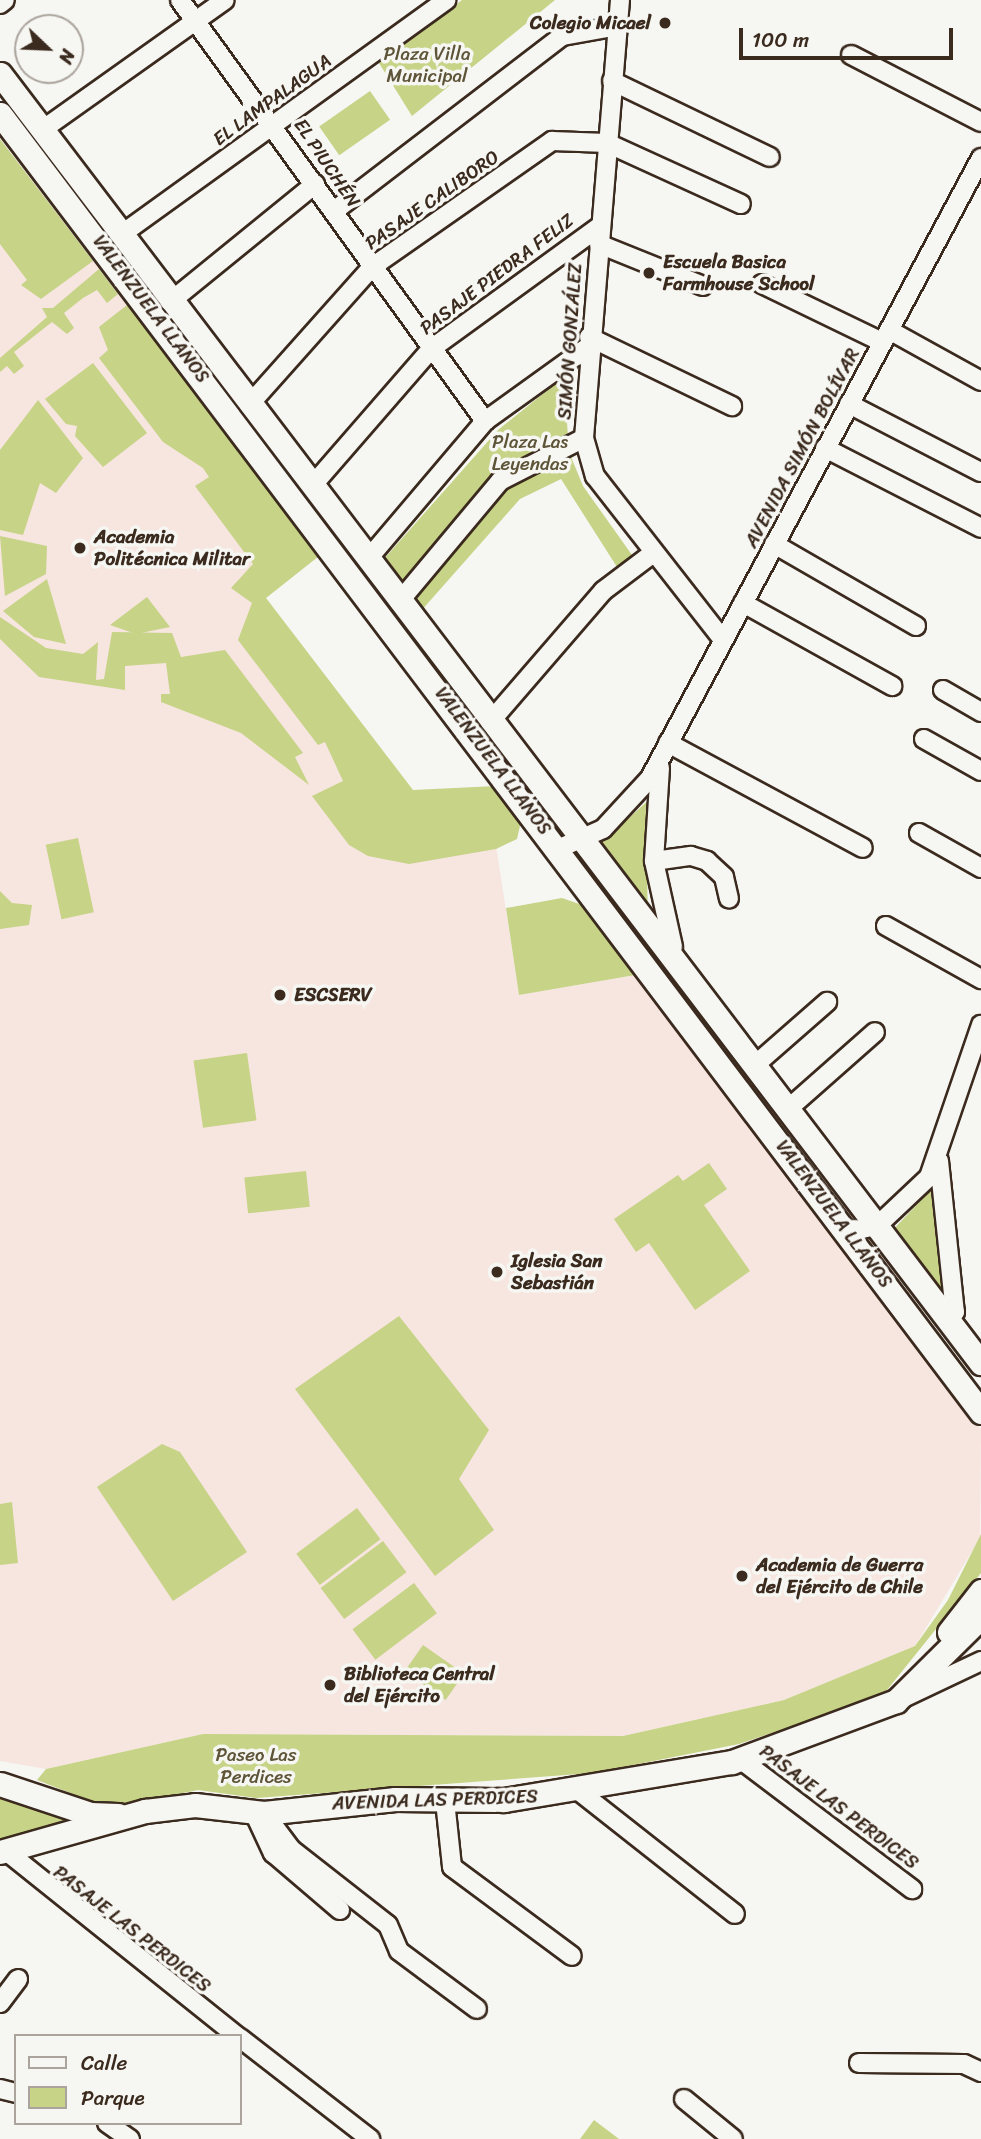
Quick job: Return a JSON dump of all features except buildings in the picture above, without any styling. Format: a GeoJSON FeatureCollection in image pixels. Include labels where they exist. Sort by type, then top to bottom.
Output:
{"type":"FeatureCollection","features":[{"type":"Feature","properties":{"kind":"main road","name":"VALENZUELA LLANOS"},"geometry":{"type":"LineString","coordinates":[[0,74],[122,234],[170,302],[981,1363]]}},
{"type":"Feature","properties":{"kind":"main road","name":"VALENZUELA LLANOS"},"geometry":{"type":"LineString","coordinates":[[0,114],[560,848],[981,1412]]}},
{"type":"Feature","properties":{"kind":"main road"},"geometry":{"type":"LineString","coordinates":[[896,1701],[981,1591]]}},
{"type":"Feature","properties":{"kind":"main road"},"geometry":{"type":"LineString","coordinates":[[896,1701],[981,1617]]}},
{"type":"Feature","properties":{"kind":"main road","name":"AVENIDA LAS PERDICES"},"geometry":{"type":"LineString","coordinates":[[3,1852],[63,1838],[145,1811],[195,1805],[259,1813],[346,1802],[445,1801],[580,1791],[740,1759],[896,1701]]}},
{"type":"Feature","properties":{"kind":"main road"},"geometry":{"type":"LineString","coordinates":[[0,1784],[103,1816],[145,1811]]}},
{"type":"Feature","properties":{"kind":"main road"},"geometry":{"type":"LineString","coordinates":[[63,1838],[76,1816],[71,1808]]}},
{"type":"Feature","properties":{"kind":"street"},"geometry":{"type":"LineString","coordinates":[[0,4],[5,0]]}},
{"type":"Feature","properties":{"kind":"street","name":"EL PIUCHÉN"},"geometry":{"type":"LineString","coordinates":[[180,0],[274,124],[430,349],[485,421]]}},
{"type":"Feature","properties":{"kind":"street"},"geometry":{"type":"LineString","coordinates":[[43,130],[225,0]]}},
{"type":"Feature","properties":{"kind":"street","name":"EL LAMPALAGUA"},"geometry":{"type":"LineString","coordinates":[[122,234],[447,0]]}},
{"type":"Feature","properties":{"kind":"street","name":"SIMÓN GONZÁLEZ"},"geometry":{"type":"LineString","coordinates":[[620,0],[588,342],[584,438],[595,476],[652,554],[723,640]]}},
{"type":"Feature","properties":{"kind":"street"},"geometry":{"type":"LineString","coordinates":[[334,211],[562,36],[589,26],[618,26]]}},
{"type":"Feature","properties":{"kind":"street"},"geometry":{"type":"LineString","coordinates":[[851,55],[981,122]]}},
{"type":"Feature","properties":{"kind":"street"},"geometry":{"type":"LineString","coordinates":[[611,81],[770,158]]}},
{"type":"Feature","properties":{"kind":"street","name":"PASAJE CALIBORO"},"geometry":{"type":"LineString","coordinates":[[249,405],[372,267],[552,141],[607,144]]}},
{"type":"Feature","properties":{"kind":"street"},"geometry":{"type":"LineString","coordinates":[[607,144],[741,204]]}},
{"type":"Feature","properties":{"kind":"street","name":"AVENIDA SIMÓN BOLÍVAR"},"geometry":{"type":"LineString","coordinates":[[560,848],[583,841],[622,815],[665,750],[886,336],[976,180],[981,158]]}},
{"type":"Feature","properties":{"kind":"street"},"geometry":{"type":"LineString","coordinates":[[170,302],[315,184]]}},
{"type":"Feature","properties":{"kind":"street"},"geometry":{"type":"LineString","coordinates":[[599,235],[704,286]]}},
{"type":"Feature","properties":{"kind":"street","name":"PASAJE PIEDRA FELIZ"},"geometry":{"type":"LineString","coordinates":[[312,486],[430,349],[599,235]]}},
{"type":"Feature","properties":{"kind":"street"},"geometry":{"type":"LineString","coordinates":[[762,284],[886,336],[981,381]]}},
{"type":"Feature","properties":{"kind":"street"},"geometry":{"type":"LineString","coordinates":[[368,559],[485,421],[588,342],[732,406]]}},
{"type":"Feature","properties":{"kind":"street"},"geometry":{"type":"LineString","coordinates":[[849,404],[981,472]]}},
{"type":"Feature","properties":{"kind":"street"},"geometry":{"type":"LineString","coordinates":[[399,602],[500,481],[584,438]]}},
{"type":"Feature","properties":{"kind":"street"},"geometry":{"type":"LineString","coordinates":[[825,448],[981,528]]}},
{"type":"Feature","properties":{"kind":"street"},"geometry":{"type":"LineString","coordinates":[[774,544],[916,626]]}},
{"type":"Feature","properties":{"kind":"street"},"geometry":{"type":"LineString","coordinates":[[490,722],[603,591],[652,554]]}},
{"type":"Feature","properties":{"kind":"street"},"geometry":{"type":"LineString","coordinates":[[743,603],[892,686]]}},
{"type":"Feature","properties":{"kind":"street"},"geometry":{"type":"LineString","coordinates":[[943,690],[981,712]]}},
{"type":"Feature","properties":{"kind":"street"},"geometry":{"type":"LineString","coordinates":[[924,739],[981,771]]}},
{"type":"Feature","properties":{"kind":"street"},"geometry":{"type":"LineString","coordinates":[[665,750],[863,848]]}},
{"type":"Feature","properties":{"kind":"street","name":"AVENIDA SIMÓN BOLÍVAR"},"geometry":{"type":"LineString","coordinates":[[665,750],[654,861],[664,929],[696,988]]}},
{"type":"Feature","properties":{"kind":"street"},"geometry":{"type":"LineString","coordinates":[[919,833],[981,868]]}},
{"type":"Feature","properties":{"kind":"street"},"geometry":{"type":"LineString","coordinates":[[654,861],[691,856],[707,861],[724,877],[729,898]]}},
{"type":"Feature","properties":{"kind":"street"},"geometry":{"type":"LineString","coordinates":[[886,926],[981,979]]}},
{"type":"Feature","properties":{"kind":"street"},"geometry":{"type":"LineString","coordinates":[[755,1065],[827,1002]]}},
{"type":"Feature","properties":{"kind":"street"},"geometry":{"type":"LineString","coordinates":[[848,1231],[877,1226],[917,1192],[939,1150],[980,1031]]}},
{"type":"Feature","properties":{"kind":"street"},"geometry":{"type":"LineString","coordinates":[[788,1109],[875,1032]]}},
{"type":"Feature","properties":{"kind":"street"},"geometry":{"type":"LineString","coordinates":[[939,1150],[955,1312],[948,1320]]}},
{"type":"Feature","properties":{"kind":"street","name":"AVENIDA LAS PERDICES"},"geometry":{"type":"LineString","coordinates":[[896,1701],[981,1661]]}},
{"type":"Feature","properties":{"kind":"street","name":"PASAJE LAS PERDICES"},"geometry":{"type":"LineString","coordinates":[[740,1759],[912,1889]]}},
{"type":"Feature","properties":{"kind":"street"},"geometry":{"type":"LineString","coordinates":[[580,1791],[736,1914]]}},
{"type":"Feature","properties":{"kind":"street"},"geometry":{"type":"LineString","coordinates":[[445,1801],[453,1867],[572,1956]]}},
{"type":"Feature","properties":{"kind":"street"},"geometry":{"type":"LineString","coordinates":[[259,1813],[273,1853],[340,1910]]}},
{"type":"Feature","properties":{"kind":"street"},"geometry":{"type":"LineString","coordinates":[[259,1813],[291,1849],[388,1925],[399,1951],[477,2009]]}},
{"type":"Feature","properties":{"kind":"street","name":"PASAJE LAS PERDICES"},"geometry":{"type":"LineString","coordinates":[[3,1852],[234,2034]]}},
{"type":"Feature","properties":{"kind":"street"},"geometry":{"type":"LineString","coordinates":[[0,2003],[19,1979]]}},
{"type":"Feature","properties":{"kind":"street","name":"PASAJE LAS PERDICES"},"geometry":{"type":"LineString","coordinates":[[242,2040],[370,2139]]}},
{"type":"Feature","properties":{"kind":"street"},"geometry":{"type":"LineString","coordinates":[[859,2063],[964,2064],[981,2072]]}},
{"type":"Feature","properties":{"kind":"street"},"geometry":{"type":"LineString","coordinates":[[684,2099],[733,2139]]}},
{"type":"Feature","properties":{"kind":"street"},"geometry":{"type":"LineString","coordinates":[[110,2125],[126,2138]]}},
{"type":"Feature","properties":{"kind":"shaded area"},"geometry":{"type":"Polygon","coordinates":[[[0,139],[319,556],[266,598],[413,791],[487,787],[519,995],[641,974],[981,1429],[980,1538],[915,1646],[784,1700],[623,1736],[203,1734],[46,1769],[0,1761],[0,139]]]}},
{"type":"Feature","properties":{"kind":"green space","name":"Plaza Villa Municipal"},"geometry":{"type":"Polygon","coordinates":[[[462,0],[555,0],[412,116],[379,63],[462,0]]]}},
{"type":"Feature","properties":{"kind":"green space"},"geometry":{"type":"Polygon","coordinates":[[[370,91],[390,120],[339,155],[319,127],[370,91]]]}},
{"type":"Feature","properties":{"kind":"green space"},"geometry":{"type":"Polygon","coordinates":[[[0,139],[93,261],[41,299],[21,285],[27,280],[0,244],[0,139]]]}},
{"type":"Feature","properties":{"kind":"green space"},"geometry":{"type":"Polygon","coordinates":[[[99,269],[118,294],[107,303],[97,290],[83,298],[64,313],[74,328],[67,334],[52,322],[14,352],[24,366],[14,374],[7,366],[0,372],[0,358],[47,317],[42,308],[53,308],[99,269]]]}},
{"type":"Feature","properties":{"kind":"green space"},"geometry":{"type":"Polygon","coordinates":[[[127,305],[319,556],[266,598],[413,790],[496,786],[522,817],[517,839],[496,849],[409,864],[368,856],[349,845],[312,796],[343,781],[325,742],[318,745],[238,640],[252,603],[231,588],[253,564],[195,486],[209,477],[203,468],[163,442],[99,358],[108,350],[99,327],[127,305]]]}},
{"type":"Feature","properties":{"kind":"green space"},"geometry":{"type":"Polygon","coordinates":[[[93,363],[147,433],[103,467],[75,436],[77,426],[66,424],[45,399],[93,363]]]}},
{"type":"Feature","properties":{"kind":"green space","name":"Plaza Las Leyendas"},"geometry":{"type":"Polygon","coordinates":[[[564,377],[569,452],[583,486],[632,555],[617,567],[561,479],[520,499],[413,620],[375,569],[498,430],[564,377]]]}},
{"type":"Feature","properties":{"kind":"green space"},"geometry":{"type":"Polygon","coordinates":[[[38,400],[83,458],[56,493],[40,483],[23,535],[0,530],[0,450],[38,400]]]}},
{"type":"Feature","properties":{"kind":"green space"},"geometry":{"type":"Polygon","coordinates":[[[0,536],[47,546],[46,574],[5,596],[0,536]]]}},
{"type":"Feature","properties":{"kind":"green space"},"geometry":{"type":"Polygon","coordinates":[[[47,579],[66,644],[34,637],[3,611],[47,579]]]}},
{"type":"Feature","properties":{"kind":"green space"},"geometry":{"type":"Polygon","coordinates":[[[147,597],[170,627],[136,634],[110,625],[147,597]]]}},
{"type":"Feature","properties":{"kind":"green space"},"geometry":{"type":"Polygon","coordinates":[[[0,617],[46,648],[83,654],[98,642],[96,680],[104,679],[112,632],[172,633],[181,657],[225,650],[303,753],[295,757],[309,785],[241,733],[161,702],[161,694],[170,694],[166,663],[125,666],[125,690],[39,677],[0,639],[0,617]]]}},
{"type":"Feature","properties":{"kind":"green space"},"geometry":{"type":"Polygon","coordinates":[[[652,797],[647,877],[648,915],[598,846],[652,797]]]}},
{"type":"Feature","properties":{"kind":"green space"},"geometry":{"type":"Polygon","coordinates":[[[78,838],[94,912],[62,919],[46,845],[78,838]]]}},
{"type":"Feature","properties":{"kind":"green space"},"geometry":{"type":"Polygon","coordinates":[[[0,891],[12,903],[32,905],[29,925],[0,929],[0,891]]]}},
{"type":"Feature","properties":{"kind":"green space"},"geometry":{"type":"Polygon","coordinates":[[[562,898],[588,907],[641,974],[519,995],[506,908],[562,898]]]}},
{"type":"Feature","properties":{"kind":"green space"},"geometry":{"type":"Polygon","coordinates":[[[247,1053],[256,1120],[203,1128],[194,1061],[247,1053]]]}},
{"type":"Feature","properties":{"kind":"green space"},"geometry":{"type":"Polygon","coordinates":[[[709,1163],[727,1189],[704,1205],[750,1271],[695,1310],[649,1243],[636,1252],[614,1219],[678,1175],[683,1181],[709,1163]]]}},
{"type":"Feature","properties":{"kind":"green space"},"geometry":{"type":"Polygon","coordinates":[[[306,1171],[310,1207],[248,1213],[244,1177],[306,1171]]]}},
{"type":"Feature","properties":{"kind":"green space"},"geometry":{"type":"Polygon","coordinates":[[[931,1190],[944,1310],[886,1237],[931,1190]]]}},
{"type":"Feature","properties":{"kind":"green space"},"geometry":{"type":"Polygon","coordinates":[[[399,1316],[489,1430],[459,1479],[494,1530],[435,1576],[295,1389],[399,1316]]]}},
{"type":"Feature","properties":{"kind":"green space"},"geometry":{"type":"Polygon","coordinates":[[[162,1444],[180,1452],[247,1552],[173,1601],[97,1487],[162,1444]]]}},
{"type":"Feature","properties":{"kind":"green space"},"geometry":{"type":"Polygon","coordinates":[[[12,1502],[18,1563],[0,1565],[0,1504],[12,1502]]]}},
{"type":"Feature","properties":{"kind":"green space"},"geometry":{"type":"Polygon","coordinates":[[[357,1508],[380,1539],[320,1585],[296,1554],[357,1508]]]}},
{"type":"Feature","properties":{"kind":"green space","name":"Paseo Las Perdices"},"geometry":{"type":"Polygon","coordinates":[[[981,1534],[981,1573],[883,1695],[739,1744],[593,1773],[256,1798],[198,1790],[109,1808],[37,1780],[46,1769],[203,1734],[623,1736],[784,1700],[915,1646],[948,1600],[981,1534]]]}},
{"type":"Feature","properties":{"kind":"green space"},"geometry":{"type":"Polygon","coordinates":[[[383,1541],[406,1572],[344,1619],[321,1588],[383,1541]]]}},
{"type":"Feature","properties":{"kind":"green space"},"geometry":{"type":"Polygon","coordinates":[[[414,1583],[437,1613],[375,1660],[353,1629],[414,1583]]]}},
{"type":"Feature","properties":{"kind":"green space"},"geometry":{"type":"Polygon","coordinates":[[[423,1645],[464,1674],[446,1700],[405,1671],[423,1645]]]}},
{"type":"Feature","properties":{"kind":"green space"},"geometry":{"type":"Polygon","coordinates":[[[0,1789],[93,1816],[0,1841],[0,1789]]]}},
{"type":"Feature","properties":{"kind":"green space"},"geometry":{"type":"Polygon","coordinates":[[[594,2120],[619,2139],[580,2139],[594,2120]]]}},
{"type":"Feature","properties":{"kind":"place","name":"Colegio Micael"},"geometry":{"type":"Point","coordinates":[665,23]}},
{"type":"Feature","properties":{"kind":"place","name":"Escuela Basica Farmhouse School"},"geometry":{"type":"Point","coordinates":[649,273]}},
{"type":"Feature","properties":{"kind":"place","name":"Academia Politécnica Militar"},"geometry":{"type":"Point","coordinates":[80,548]}},
{"type":"Feature","properties":{"kind":"place","name":"ESCSERV"},"geometry":{"type":"Point","coordinates":[280,995]}},
{"type":"Feature","properties":{"kind":"place","name":"Iglesia San Sebastián"},"geometry":{"type":"Point","coordinates":[497,1272]}},
{"type":"Feature","properties":{"kind":"place","name":"Academia de Guerra del Ejército de Chile"},"geometry":{"type":"Point","coordinates":[742,1576]}},
{"type":"Feature","properties":{"kind":"place","name":"Biblioteca Central del Ejército"},"geometry":{"type":"Point","coordinates":[330,1685]}}]}
